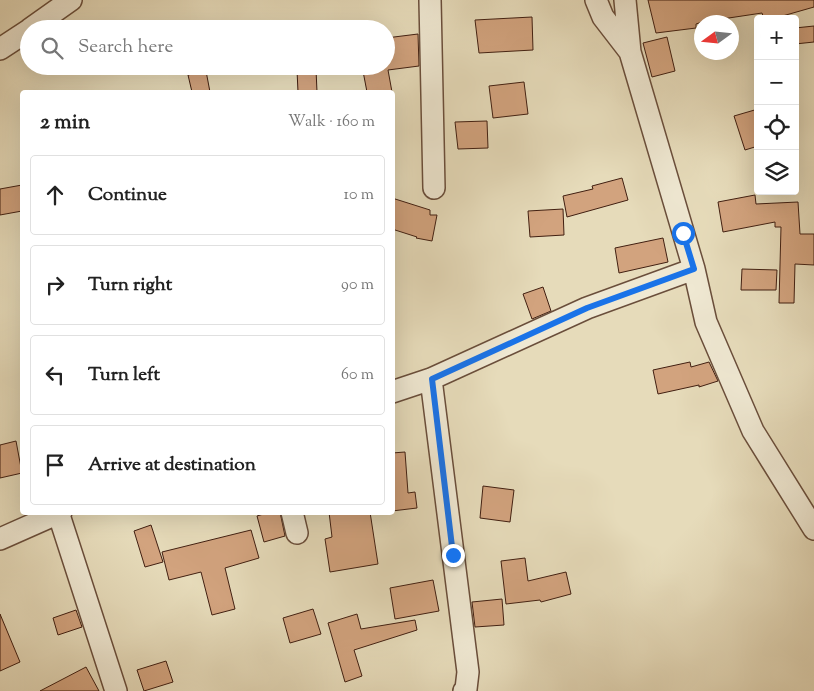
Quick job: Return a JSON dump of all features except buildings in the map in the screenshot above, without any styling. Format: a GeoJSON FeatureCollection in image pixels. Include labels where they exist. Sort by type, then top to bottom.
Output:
{"type":"FeatureCollection","features":[{"type":"Feature","properties":{"kind":"street"},"geometry":{"type":"LineString","coordinates":[[42,20],[71,0]]}},
{"type":"Feature","properties":{"kind":"street"},"geometry":{"type":"LineString","coordinates":[[430,0],[434,188]]}},
{"type":"Feature","properties":{"kind":"street"},"geometry":{"type":"LineString","coordinates":[[596,0],[603,17],[630,52]]}},
{"type":"Feature","properties":{"kind":"street"},"geometry":{"type":"LineString","coordinates":[[625,0],[630,52],[694,269],[706,322],[753,430],[814,529]]}},
{"type":"Feature","properties":{"kind":"street"},"geometry":{"type":"LineString","coordinates":[[0,50],[20,36]]}},
{"type":"Feature","properties":{"kind":"street"},"geometry":{"type":"LineString","coordinates":[[395,391],[432,379],[587,308],[694,269]]}},
{"type":"Feature","properties":{"kind":"street"},"geometry":{"type":"LineString","coordinates":[[432,379],[468,672],[466,689],[464,691]]}},
{"type":"Feature","properties":{"kind":"street"},"geometry":{"type":"LineString","coordinates":[[0,539],[58,515]]}},
{"type":"Feature","properties":{"kind":"street"},"geometry":{"type":"LineString","coordinates":[[60,515],[116,691]]}},
{"type":"Feature","properties":{"kind":"route"},"geometry":{"type":"LineString","coordinates":[[453,555],[432,379],[587,308],[694,269],[683,233]]}}]}
